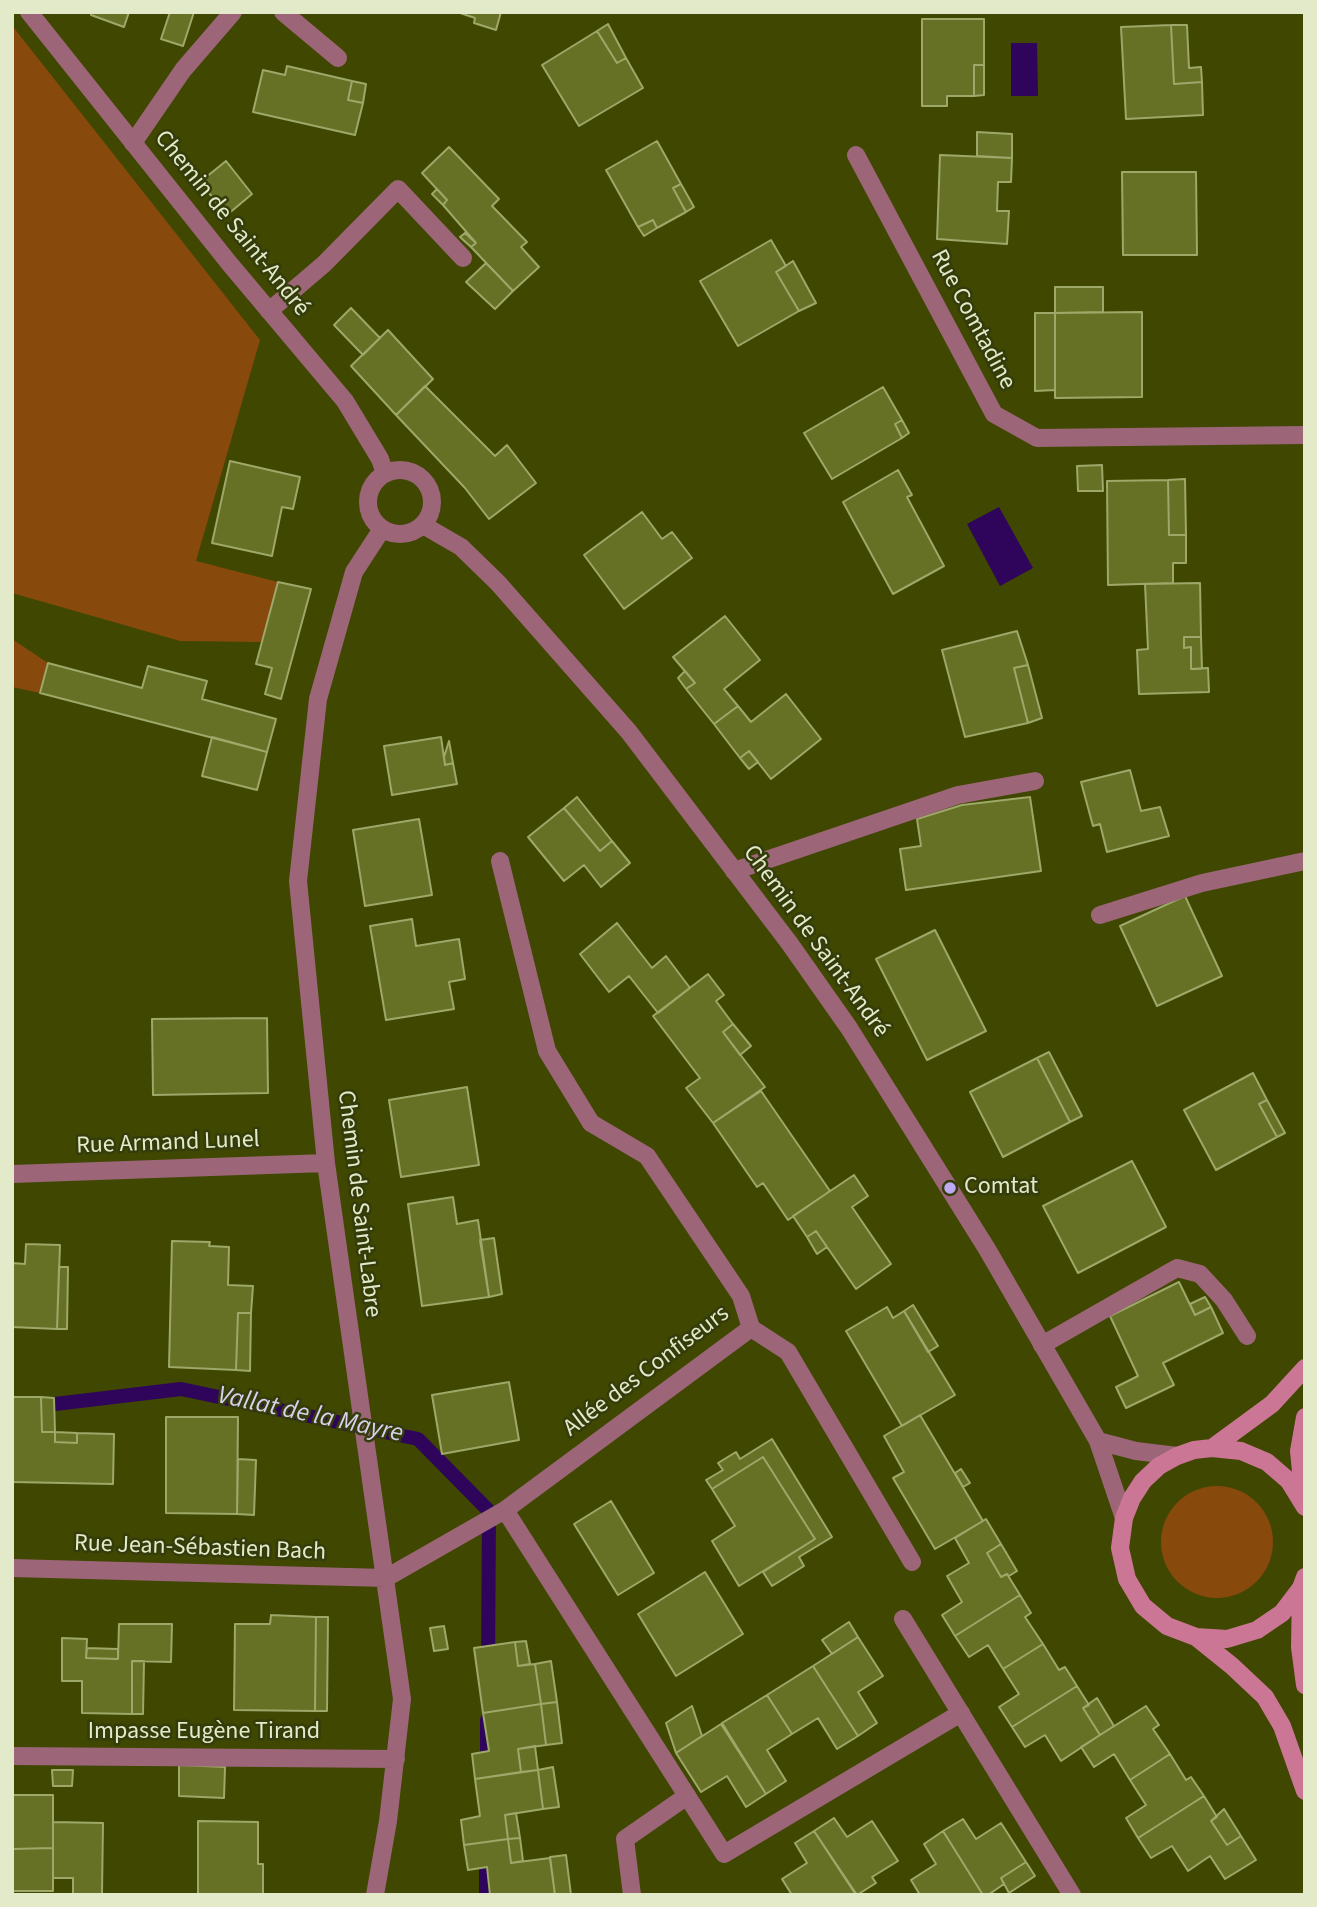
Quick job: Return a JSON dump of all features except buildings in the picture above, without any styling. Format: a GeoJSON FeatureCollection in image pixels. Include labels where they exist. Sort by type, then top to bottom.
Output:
{"type":"FeatureCollection","features":[{"type":"Feature","properties":{"kind":"main road"},"geometry":{"type":"LineString","coordinates":[[1212,1448],[1272,1404],[1305,1368]]}},
{"type":"Feature","properties":{"kind":"main road"},"geometry":{"type":"LineString","coordinates":[[1304,1506],[1299,1451],[1305,1417]]}},
{"type":"Feature","properties":{"kind":"main road"},"geometry":{"type":"LineString","coordinates":[[1303,1583],[1282,1613],[1256,1630],[1227,1639],[1196,1637],[1167,1626],[1143,1606],[1127,1579],[1120,1548],[1124,1518],[1143,1481],[1158,1466],[1177,1456],[1212,1448],[1241,1451],[1267,1462],[1289,1480],[1304,1506]]}},
{"type":"Feature","properties":{"kind":"main road"},"geometry":{"type":"LineString","coordinates":[[1303,1583],[1300,1647],[1305,1685]]}},
{"type":"Feature","properties":{"kind":"main road"},"geometry":{"type":"LineString","coordinates":[[1196,1637],[1265,1697],[1282,1726],[1305,1791]]}},
{"type":"Feature","properties":{"kind":"street","name":"Chemin de Saint-André"},"geometry":{"type":"LineString","coordinates":[[29,12],[269,311],[345,401],[380,458],[385,474]]}},
{"type":"Feature","properties":{"kind":"street"},"geometry":{"type":"LineString","coordinates":[[134,143],[183,69],[233,12]]}},
{"type":"Feature","properties":{"kind":"street"},"geometry":{"type":"LineString","coordinates":[[283,12],[338,58]]}},
{"type":"Feature","properties":{"kind":"street","name":"Rue Comtadine"},"geometry":{"type":"LineString","coordinates":[[856,155],[994,414],[1037,438],[1305,435]]}},
{"type":"Feature","properties":{"kind":"street"},"geometry":{"type":"LineString","coordinates":[[269,311],[324,264],[398,189],[463,258]]}},
{"type":"Feature","properties":{"kind":"street"},"geometry":{"type":"LineString","coordinates":[[396,470],[407,471],[426,483],[432,504],[423,525],[404,534],[382,529],[374,521],[368,500],[370,489],[376,480],[396,470]]}},
{"type":"Feature","properties":{"kind":"street","name":"Chemin de Saint-André"},"geometry":{"type":"LineString","coordinates":[[423,525],[461,547],[498,583],[629,732],[790,944],[849,1028],[950,1188],[1098,1441],[1124,1518]]}},
{"type":"Feature","properties":{"kind":"street","name":"Chemin de Saint-Labre"},"geometry":{"type":"LineString","coordinates":[[374,1895],[388,1821],[402,1699],[387,1578],[326,1163],[298,881],[318,699],[355,572],[382,529]]}},
{"type":"Feature","properties":{"kind":"street"},"geometry":{"type":"LineString","coordinates":[[734,871],[957,795],[1035,781]]}},
{"type":"Feature","properties":{"kind":"street","name":"Allée des Confiseurs"},"geometry":{"type":"LineString","coordinates":[[387,1578],[505,1510],[751,1328],[741,1296],[647,1156],[591,1123],[547,1051],[499,861]]}},
{"type":"Feature","properties":{"kind":"street"},"geometry":{"type":"LineString","coordinates":[[1100,915],[1202,883],[1305,861]]}},
{"type":"Feature","properties":{"kind":"street","name":"Rue Armand Lunel"},"geometry":{"type":"LineString","coordinates":[[12,1174],[326,1163]]}},
{"type":"Feature","properties":{"kind":"street"},"geometry":{"type":"LineString","coordinates":[[1042,1345],[1178,1268],[1200,1274],[1224,1300],[1247,1336]]}},
{"type":"Feature","properties":{"kind":"street"},"geometry":{"type":"LineString","coordinates":[[751,1328],[788,1352],[912,1562]]}},
{"type":"Feature","properties":{"kind":"street"},"geometry":{"type":"LineString","coordinates":[[1098,1441],[1136,1451],[1177,1456]]}},
{"type":"Feature","properties":{"kind":"street"},"geometry":{"type":"LineString","coordinates":[[505,1510],[724,1854],[961,1713]]}},
{"type":"Feature","properties":{"kind":"street","name":"Rue Jean-Sébastien Bach"},"geometry":{"type":"LineString","coordinates":[[12,1568],[387,1578]]}},
{"type":"Feature","properties":{"kind":"street"},"geometry":{"type":"LineString","coordinates":[[903,1619],[1072,1895]]}},
{"type":"Feature","properties":{"kind":"street","name":"Impasse Eugène Tirand"},"geometry":{"type":"LineString","coordinates":[[12,1756],[396,1759]]}},
{"type":"Feature","properties":{"kind":"street"},"geometry":{"type":"LineString","coordinates":[[632,1895],[625,1839],[687,1796]]}},
{"type":"Feature","properties":{"kind":"shaded area"},"geometry":{"type":"Polygon","coordinates":[[[14,28],[260,340],[196,561],[278,582],[261,642],[180,641],[12,593],[14,28]]]}},
{"type":"Feature","properties":{"kind":"shaded area"},"geometry":{"type":"Polygon","coordinates":[[[1011,43],[1037,43],[1038,96],[1011,96],[1011,43]]]}},
{"type":"Feature","properties":{"kind":"shaded area"},"geometry":{"type":"Polygon","coordinates":[[[999,507],[1033,568],[1000,586],[967,524],[999,507]]]}},
{"type":"Feature","properties":{"kind":"shaded area"},"geometry":{"type":"Polygon","coordinates":[[[12,639],[48,663],[40,693],[12,687],[12,639]]]}},
{"type":"Feature","properties":{"kind":"shaded area"},"geometry":{"type":"Polygon","coordinates":[[[1217,1486],[1238,1491],[1256,1503],[1268,1521],[1273,1542],[1268,1563],[1256,1581],[1238,1593],[1217,1598],[1196,1593],[1178,1581],[1166,1563],[1161,1542],[1166,1521],[1178,1503],[1196,1491],[1217,1486]]]}},
{"type":"Feature","properties":{"kind":"waterway","name":"Vallat de la Mayre"},"geometry":{"type":"LineString","coordinates":[[38,1406],[181,1389],[418,1439],[489,1511],[488,1665]]}},
{"type":"Feature","properties":{"kind":"waterway","name":"Vallat de la Mayre"},"geometry":{"type":"LineString","coordinates":[[487,1720],[487,1770]]}},
{"type":"Feature","properties":{"kind":"waterway","name":"Vallat de la Mayre"},"geometry":{"type":"LineString","coordinates":[[486,1850],[486,1895]]}},
{"type":"Feature","properties":{"kind":"place","name":"Comtat"},"geometry":{"type":"Point","coordinates":[950,1188]}}]}
